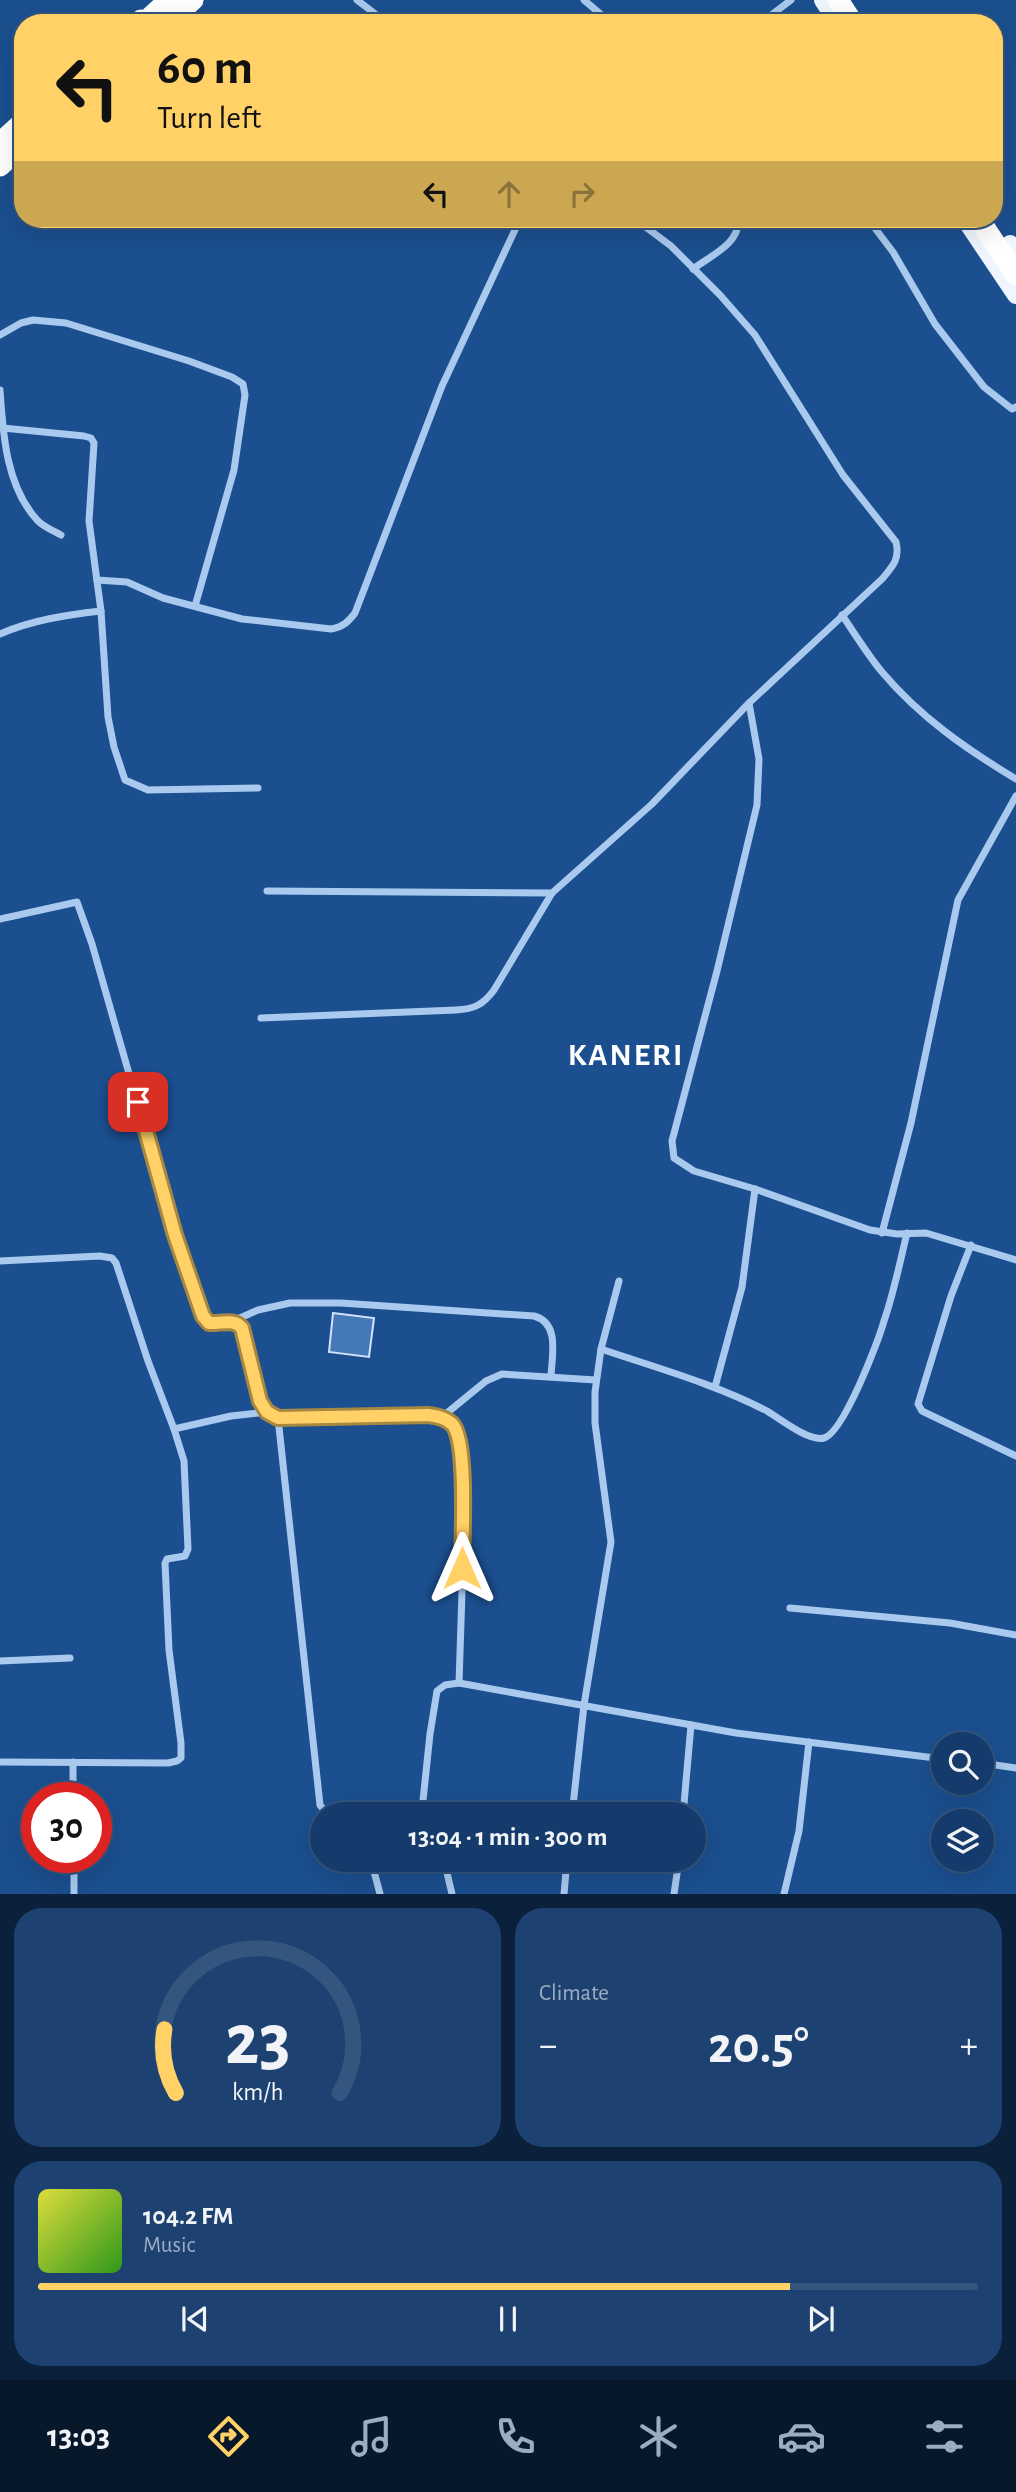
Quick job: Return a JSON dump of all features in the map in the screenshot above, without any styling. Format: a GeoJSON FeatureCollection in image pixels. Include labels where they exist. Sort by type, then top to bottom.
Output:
{"type":"FeatureCollection","features":[{"type":"Feature","properties":{"kind":"highway"},"geometry":{"type":"LineString","coordinates":[[151,14],[169,0]]}},
{"type":"Feature","properties":{"kind":"highway"},"geometry":{"type":"LineString","coordinates":[[158,14],[193,0]]}},
{"type":"Feature","properties":{"kind":"highway"},"geometry":{"type":"LineString","coordinates":[[0,143],[14,130]]}},
{"type":"Feature","properties":{"kind":"highway"},"geometry":{"type":"LineString","coordinates":[[0,166],[14,153]]}},
{"type":"Feature","properties":{"kind":"highway"},"geometry":{"type":"LineString","coordinates":[[985,228],[1016,275]]}},
{"type":"Feature","properties":{"kind":"highway"},"geometry":{"type":"LineString","coordinates":[[999,228],[1014,249]]}},
{"type":"Feature","properties":{"kind":"main road"},"geometry":{"type":"LineString","coordinates":[[971,228],[1016,295]]}},
{"type":"Feature","properties":{"kind":"street"},"geometry":{"type":"LineString","coordinates":[[358,0],[376,14]]}},
{"type":"Feature","properties":{"kind":"street"},"geometry":{"type":"LineString","coordinates":[[584,0],[600,14]]}},
{"type":"Feature","properties":{"kind":"street"},"geometry":{"type":"LineString","coordinates":[[773,14],[791,0]]}},
{"type":"Feature","properties":{"kind":"street"},"geometry":{"type":"LineString","coordinates":[[97,580],[127,582],[163,598],[242,619],[322,629],[341,627],[349,621],[355,613],[442,386],[516,228]]}},
{"type":"Feature","properties":{"kind":"street"},"geometry":{"type":"LineString","coordinates":[[261,1018],[477,1007],[494,990],[552,893],[652,804],[749,703],[895,565],[899,554],[896,542],[836,466],[755,335],[671,246],[647,228]]}},
{"type":"Feature","properties":{"kind":"street"},"geometry":{"type":"LineString","coordinates":[[693,269],[734,239],[738,228]]}},
{"type":"Feature","properties":{"kind":"street"},"geometry":{"type":"LineString","coordinates":[[875,228],[892,251],[935,324],[984,387],[1012,409],[1016,407]]}},
{"type":"Feature","properties":{"kind":"street"},"geometry":{"type":"LineString","coordinates":[[0,335],[21,323],[33,320],[66,323],[189,361],[232,377],[243,384],[245,394],[234,470],[195,606]]}},
{"type":"Feature","properties":{"kind":"street"},"geometry":{"type":"LineString","coordinates":[[0,390],[3,428],[15,484],[26,506],[40,523],[61,535]]}},
{"type":"Feature","properties":{"kind":"street"},"geometry":{"type":"LineString","coordinates":[[3,428],[84,436],[94,443],[89,521],[101,611],[108,718],[125,780],[148,790],[258,788]]}},
{"type":"Feature","properties":{"kind":"street"},"geometry":{"type":"LineString","coordinates":[[0,634],[34,621],[101,611]]}},
{"type":"Feature","properties":{"kind":"street"},"geometry":{"type":"LineString","coordinates":[[842,615],[881,671],[909,701],[964,748],[1016,779]]}},
{"type":"Feature","properties":{"kind":"street"},"geometry":{"type":"LineString","coordinates":[[749,703],[759,760],[757,805],[718,971],[672,1140],[674,1158],[694,1171],[882,1233],[926,1233],[1016,1260]]}},
{"type":"Feature","properties":{"kind":"street"},"geometry":{"type":"LineString","coordinates":[[882,1233],[911,1123],[958,900],[1016,796]]}},
{"type":"Feature","properties":{"kind":"street"},"geometry":{"type":"LineString","coordinates":[[267,891],[552,893]]}},
{"type":"Feature","properties":{"kind":"street"},"geometry":{"type":"LineString","coordinates":[[0,919],[77,902],[92,944],[175,1235],[203,1316],[209,1323],[232,1321],[258,1310],[290,1303],[341,1303],[534,1316],[550,1325],[551,1376]]}},
{"type":"Feature","properties":{"kind":"street"},"geometry":{"type":"LineString","coordinates":[[715,1387],[742,1287],[755,1189]]}},
{"type":"Feature","properties":{"kind":"street"},"geometry":{"type":"LineString","coordinates":[[601,1349],[715,1387],[805,1434],[827,1438],[835,1431],[865,1372],[884,1322],[907,1233]]}},
{"type":"Feature","properties":{"kind":"street"},"geometry":{"type":"LineString","coordinates":[[971,1245],[951,1296],[918,1404],[922,1411],[1016,1456]]}},
{"type":"Feature","properties":{"kind":"street"},"geometry":{"type":"LineString","coordinates":[[0,1262],[100,1256],[112,1258],[116,1263],[184,1461],[188,1549],[185,1556],[169,1558],[164,1563],[169,1650],[181,1758],[167,1763],[0,1762]]}},
{"type":"Feature","properties":{"kind":"street"},"geometry":{"type":"LineString","coordinates":[[573,1802],[584,1705],[611,1542],[595,1423],[596,1380],[601,1349],[619,1281]]}},
{"type":"Feature","properties":{"kind":"street"},"geometry":{"type":"LineString","coordinates":[[232,1321],[242,1328],[260,1401],[267,1412],[278,1418],[428,1415],[442,1417],[453,1426],[460,1440],[462,1473],[463,1592],[458,1683]]}},
{"type":"Feature","properties":{"kind":"street"},"geometry":{"type":"LineString","coordinates":[[442,1417],[486,1381],[502,1374],[596,1380]]}},
{"type":"Feature","properties":{"kind":"street"},"geometry":{"type":"LineString","coordinates":[[174,1429],[230,1416],[267,1412]]}},
{"type":"Feature","properties":{"kind":"street"},"geometry":{"type":"LineString","coordinates":[[278,1418],[320,1802]]}},
{"type":"Feature","properties":{"kind":"street"},"geometry":{"type":"LineString","coordinates":[[790,1608],[950,1623],[1016,1635]]}},
{"type":"Feature","properties":{"kind":"street"},"geometry":{"type":"LineString","coordinates":[[0,1661],[70,1658]]}},
{"type":"Feature","properties":{"kind":"street"},"geometry":{"type":"LineString","coordinates":[[425,1802],[435,1699],[438,1690],[445,1685],[458,1683],[691,1725],[931,1757]]}},
{"type":"Feature","properties":{"kind":"street"},"geometry":{"type":"LineString","coordinates":[[684,1802],[691,1725]]}},
{"type":"Feature","properties":{"kind":"street"},"geometry":{"type":"LineString","coordinates":[[784,1894],[799,1831],[809,1742]]}},
{"type":"Feature","properties":{"kind":"street"},"geometry":{"type":"LineString","coordinates":[[73,1762],[73,1782]]}},
{"type":"Feature","properties":{"kind":"street"},"geometry":{"type":"LineString","coordinates":[[994,1765],[1016,1768]]}},
{"type":"Feature","properties":{"kind":"street"},"geometry":{"type":"LineString","coordinates":[[374,1872],[380,1894]]}},
{"type":"Feature","properties":{"kind":"street"},"geometry":{"type":"LineString","coordinates":[[447,1872],[452,1894]]}},
{"type":"Feature","properties":{"kind":"street"},"geometry":{"type":"LineString","coordinates":[[564,1894],[566,1872]]}},
{"type":"Feature","properties":{"kind":"street"},"geometry":{"type":"LineString","coordinates":[[674,1894],[677,1872]]}},
{"type":"Feature","properties":{"kind":"street"},"geometry":{"type":"LineString","coordinates":[[74,1873],[74,1894]]}},
{"type":"Feature","properties":{"kind":"building"},"geometry":{"type":"Polygon","coordinates":[[[333,1313],[374,1318],[369,1357],[329,1352],[333,1313]]]}},
{"type":"Feature","properties":{"kind":"district","name":"KANERI"},"geometry":{"type":"Point","coordinates":[626,1054]}},
{"type":"Feature","properties":{"kind":"route"},"geometry":{"type":"LineString","coordinates":[[138,1102],[175,1235],[203,1316],[209,1323],[232,1321],[242,1328],[260,1401],[267,1412],[278,1418],[428,1415],[442,1417],[453,1426],[460,1440],[462,1568]]}}]}
